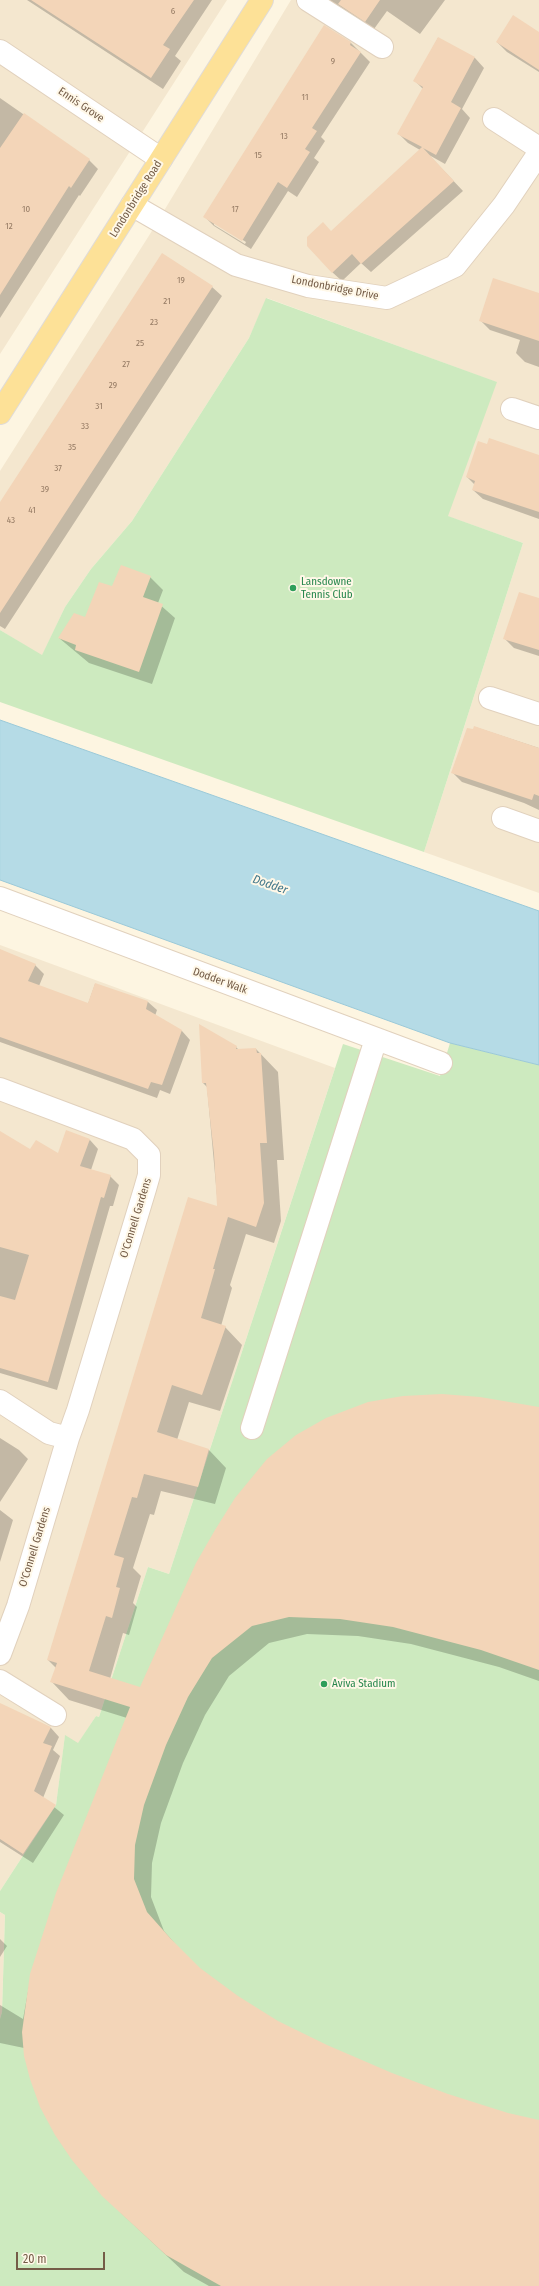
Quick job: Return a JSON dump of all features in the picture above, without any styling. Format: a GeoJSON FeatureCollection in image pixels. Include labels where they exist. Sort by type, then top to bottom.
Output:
{"type":"FeatureCollection","features":[{"type":"Feature","properties":{"kind":"main road","name":"Londonbridge Road"},"geometry":{"type":"LineString","coordinates":[[3,401],[132,205],[262,0]]}},
{"type":"Feature","properties":{"kind":"street"},"geometry":{"type":"LineString","coordinates":[[308,0],[382,47]]}},
{"type":"Feature","properties":{"kind":"street","name":"Ennis Grove"},"geometry":{"type":"LineString","coordinates":[[0,51],[161,159]]}},
{"type":"Feature","properties":{"kind":"street"},"geometry":{"type":"LineString","coordinates":[[494,119],[539,148]]}},
{"type":"Feature","properties":{"kind":"street","name":"Londonbridge Drive"},"geometry":{"type":"LineString","coordinates":[[132,205],[236,264],[308,286],[386,298],[455,266],[504,205],[539,153]]}},
{"type":"Feature","properties":{"kind":"street"},"geometry":{"type":"LineString","coordinates":[[512,409],[539,418]]}},
{"type":"Feature","properties":{"kind":"street"},"geometry":{"type":"LineString","coordinates":[[490,698],[539,714]]}},
{"type":"Feature","properties":{"kind":"street"},"geometry":{"type":"LineString","coordinates":[[503,818],[539,831]]}},
{"type":"Feature","properties":{"kind":"street","name":"Dodder Walk"},"geometry":{"type":"LineString","coordinates":[[0,898],[441,1063]]}},
{"type":"Feature","properties":{"kind":"street"},"geometry":{"type":"LineString","coordinates":[[252,1428],[376,1039]]}},
{"type":"Feature","properties":{"kind":"street","name":"O'Connell Gardens"},"geometry":{"type":"LineString","coordinates":[[0,1089],[133,1139],[149,1155],[149,1175],[18,1606],[0,1654]]}},
{"type":"Feature","properties":{"kind":"street"},"geometry":{"type":"LineString","coordinates":[[0,1401],[49,1433],[68,1438]]}},
{"type":"Feature","properties":{"kind":"street"},"geometry":{"type":"LineString","coordinates":[[0,1680],[56,1715]]}},
{"type":"Feature","properties":{"kind":"shaded area"},"geometry":{"type":"Polygon","coordinates":[[[0,0],[227,0],[0,354],[0,0]]]}},
{"type":"Feature","properties":{"kind":"shaded area"},"geometry":{"type":"Polygon","coordinates":[[[291,0],[539,0],[539,893],[424,852],[523,543],[447,516],[496,382],[267,298],[249,338],[132,521],[91,569],[65,607],[42,656],[0,630],[0,471],[150,234],[291,0]]]}},
{"type":"Feature","properties":{"kind":"shaded area"},"geometry":{"type":"Polygon","coordinates":[[[0,945],[335,1068],[169,1574],[148,1567],[99,1717],[96,1716],[78,1744],[65,1736],[56,1805],[0,1891],[0,945]]]}},
{"type":"Feature","properties":{"kind":"shaded area"},"geometry":{"type":"Polygon","coordinates":[[[0,1912],[5,1915],[2,2012],[0,2019],[0,1912]]]}},
{"type":"Feature","properties":{"kind":"green space","name":"Lansdowne Tennis Club"},"geometry":{"type":"Polygon","coordinates":[[[266,298],[497,382],[448,516],[523,543],[424,852],[0,702],[0,630],[42,655],[65,607],[91,569],[132,521],[249,338],[266,298]]]}},
{"type":"Feature","properties":{"kind":"green space","name":"Aviva Stadium"},"geometry":{"type":"Polygon","coordinates":[[[450,1043],[539,1065],[539,2286],[0,2286],[0,2019],[2,2012],[5,1915],[0,1912],[0,1891],[56,1805],[65,1735],[78,1743],[96,1716],[99,1717],[148,1567],[169,1574],[343,1044],[440,1076],[450,1043]]]}},
{"type":"Feature","properties":{"kind":"water","name":"Dodder"},"geometry":{"type":"Polygon","coordinates":[[[0,720],[539,911],[539,1065],[450,1043],[0,880],[0,720]]]}},
{"type":"Feature","properties":{"kind":"building"},"geometry":{"type":"Polygon","coordinates":[[[31,0],[194,0],[163,45],[170,49],[151,78],[31,0]]]}},
{"type":"Feature","properties":{"kind":"building"},"geometry":{"type":"Polygon","coordinates":[[[341,0],[380,0],[365,22],[338,4],[341,0]]]}},
{"type":"Feature","properties":{"kind":"building"},"geometry":{"type":"Polygon","coordinates":[[[513,15],[539,32],[539,70],[496,42],[513,15]]]}},
{"type":"Feature","properties":{"kind":"building"},"geometry":{"type":"Polygon","coordinates":[[[324,25],[351,42],[350,45],[361,52],[312,128],[317,131],[305,149],[310,152],[287,188],[278,182],[242,241],[203,217],[324,25]]]}},
{"type":"Feature","properties":{"kind":"building"},"geometry":{"type":"Polygon","coordinates":[[[438,37],[475,57],[451,102],[461,108],[436,155],[423,148],[454,181],[361,264],[352,254],[332,273],[307,246],[307,237],[323,222],[331,231],[422,147],[397,134],[423,87],[413,81],[438,37]]]}},
{"type":"Feature","properties":{"kind":"building"},"geometry":{"type":"Polygon","coordinates":[[[24,113],[90,159],[71,188],[69,186],[0,295],[0,148],[24,113]]]}},
{"type":"Feature","properties":{"kind":"building"},"geometry":{"type":"Polygon","coordinates":[[[162,253],[213,286],[0,613],[0,502],[162,253]]]}},
{"type":"Feature","properties":{"kind":"building"},"geometry":{"type":"Polygon","coordinates":[[[493,278],[539,293],[539,341],[479,321],[493,278]]]}},
{"type":"Feature","properties":{"kind":"building"},"geometry":{"type":"Polygon","coordinates":[[[489,438],[539,455],[539,512],[472,490],[475,481],[466,477],[478,441],[487,444],[489,438]]]}},
{"type":"Feature","properties":{"kind":"building"},"geometry":{"type":"Polygon","coordinates":[[[121,565],[151,576],[143,597],[163,604],[139,672],[75,650],[76,645],[58,638],[74,613],[85,617],[99,582],[112,586],[121,565]]]}},
{"type":"Feature","properties":{"kind":"building"},"geometry":{"type":"Polygon","coordinates":[[[519,592],[539,598],[539,650],[503,639],[519,592]]]}},
{"type":"Feature","properties":{"kind":"building"},"geometry":{"type":"Polygon","coordinates":[[[474,726],[539,748],[539,796],[534,794],[532,800],[451,773],[467,728],[473,729],[474,726]]]}},
{"type":"Feature","properties":{"kind":"building"},"geometry":{"type":"Polygon","coordinates":[[[0,949],[36,964],[28,981],[88,1003],[95,983],[148,1001],[146,1009],[182,1030],[162,1085],[151,1082],[148,1089],[0,1037],[0,949]]]}},
{"type":"Feature","properties":{"kind":"building"},"geometry":{"type":"Polygon","coordinates":[[[199,1024],[237,1046],[236,1049],[256,1048],[257,1053],[261,1053],[267,1143],[260,1143],[264,1203],[256,1227],[228,1217],[201,1318],[226,1326],[202,1395],[172,1385],[157,1432],[209,1449],[198,1487],[144,1474],[137,1498],[132,1497],[114,1555],[124,1558],[116,1587],[120,1588],[112,1618],[106,1616],[89,1671],[140,1687],[196,1563],[215,1530],[235,1498],[267,1459],[296,1435],[326,1418],[368,1402],[403,1396],[442,1394],[480,1397],[539,1407],[539,1670],[481,1650],[393,1627],[340,1619],[289,1617],[252,1626],[212,1658],[188,1697],[166,1745],[144,1805],[135,1845],[134,1879],[147,1912],[200,1968],[238,1996],[278,2021],[327,2045],[392,2073],[448,2094],[508,2113],[539,2120],[539,2286],[221,2286],[166,2255],[102,2196],[72,2160],[55,2135],[40,2107],[30,2079],[24,2056],[22,2032],[30,1974],[56,1893],[130,1707],[50,1682],[57,1663],[47,1660],[188,1197],[217,1206],[214,1154],[206,1083],[202,1083],[199,1024]]]}},
{"type":"Feature","properties":{"kind":"building"},"geometry":{"type":"Polygon","coordinates":[[[66,1130],[90,1139],[80,1166],[111,1175],[104,1198],[101,1197],[48,1382],[0,1368],[0,1296],[15,1300],[29,1255],[0,1247],[0,1131],[30,1149],[36,1140],[58,1153],[66,1130]]]}},
{"type":"Feature","properties":{"kind":"building"},"geometry":{"type":"Polygon","coordinates":[[[0,1703],[51,1727],[43,1743],[52,1746],[34,1791],[56,1805],[23,1854],[0,1839],[0,1703]]]}},
{"type":"Feature","properties":{"kind":"place","name":"Lansdowne Tennis Club"},"geometry":{"type":"Point","coordinates":[293,588]}},
{"type":"Feature","properties":{"kind":"place","name":"Aviva Stadium"},"geometry":{"type":"Point","coordinates":[324,1684]}}]}
